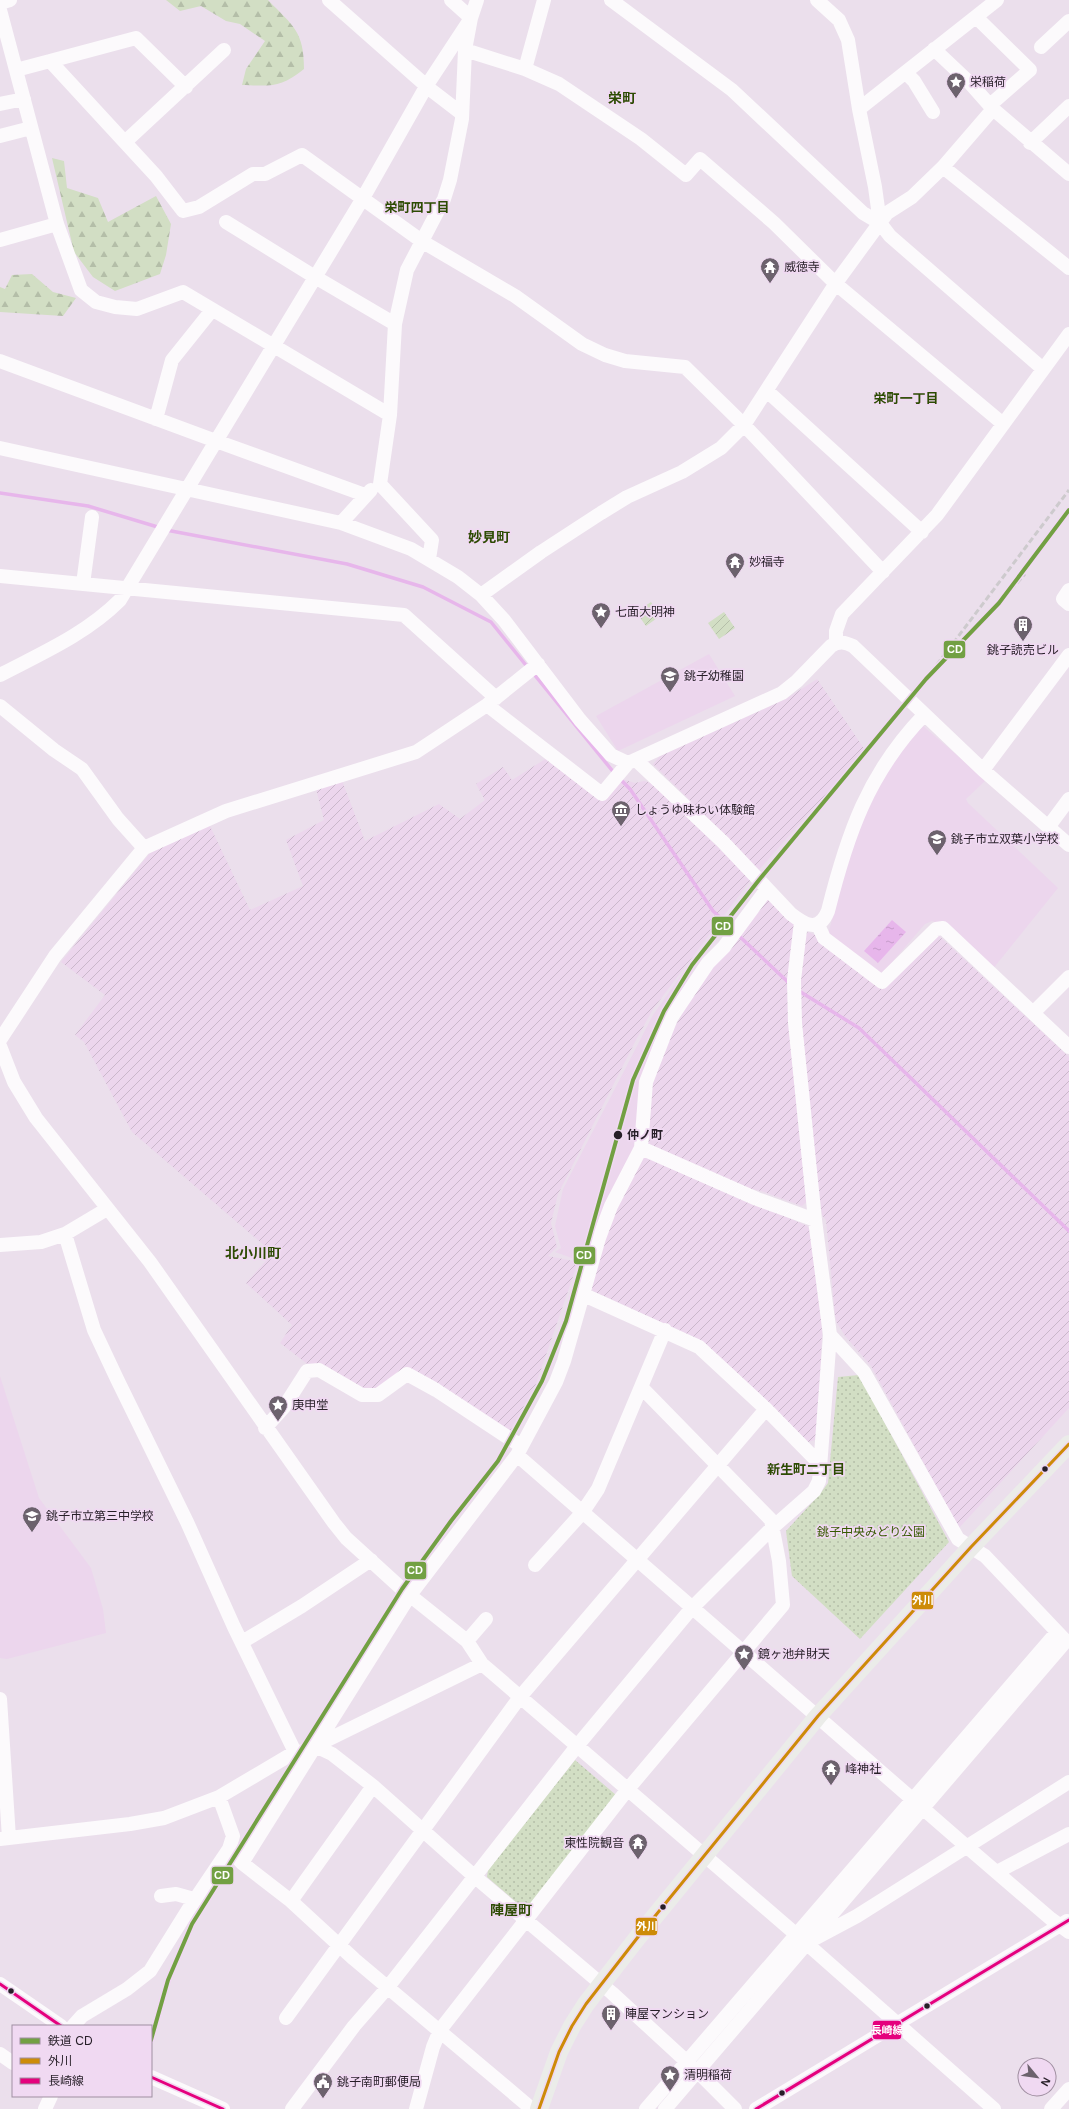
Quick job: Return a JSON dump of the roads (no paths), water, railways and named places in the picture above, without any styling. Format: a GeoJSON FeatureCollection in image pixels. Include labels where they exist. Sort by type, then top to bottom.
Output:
{"type":"FeatureCollection","features":[{"type":"Feature","properties":{"kind":"main road"},"geometry":{"type":"LineString","coordinates":[[539,2109],[559,2052],[572,2026],[601,1984],[703,1855],[818,1716],[971,1547],[1069,1444]]}},
{"type":"Feature","properties":{"kind":"street"},"geometry":{"type":"LineString","coordinates":[[0,3],[10,0]]}},
{"type":"Feature","properties":{"kind":"street"},"geometry":{"type":"LineString","coordinates":[[329,0],[461,113]]}},
{"type":"Feature","properties":{"kind":"street"},"geometry":{"type":"LineString","coordinates":[[451,0],[471,18]]}},
{"type":"Feature","properties":{"kind":"street"},"geometry":{"type":"LineString","coordinates":[[341,524],[365,495],[380,484],[390,415],[396,324],[407,270],[423,242],[444,199],[450,180],[461,113],[465,50],[471,18],[477,0]]}},
{"type":"Feature","properties":{"kind":"street"},"geometry":{"type":"LineString","coordinates":[[526,69],[544,0]]}},
{"type":"Feature","properties":{"kind":"street"},"geometry":{"type":"LineString","coordinates":[[611,0],[732,90],[863,213],[880,223],[890,236],[1043,369]]}},
{"type":"Feature","properties":{"kind":"street"},"geometry":{"type":"LineString","coordinates":[[817,0],[839,20],[848,40],[859,109],[875,187],[880,223]]}},
{"type":"Feature","properties":{"kind":"street"},"geometry":{"type":"LineString","coordinates":[[859,109],[997,0]]}},
{"type":"Feature","properties":{"kind":"street"},"geometry":{"type":"LineString","coordinates":[[0,10],[57,224],[81,290],[96,302],[115,307],[137,309],[183,292],[390,415]]}},
{"type":"Feature","properties":{"kind":"street"},"geometry":{"type":"LineString","coordinates":[[481,595],[601,513],[627,498],[682,472],[721,448],[744,425],[768,391],[836,284],[887,213],[912,197],[943,167],[991,107],[1030,70],[976,17]]}},
{"type":"Feature","properties":{"kind":"street"},"geometry":{"type":"LineString","coordinates":[[0,675],[98,620],[120,600],[129,588],[363,198],[427,85],[471,18]]}},
{"type":"Feature","properties":{"kind":"street"},"geometry":{"type":"LineString","coordinates":[[1041,47],[1069,21]]}},
{"type":"Feature","properties":{"kind":"street"},"geometry":{"type":"LineString","coordinates":[[16,70],[136,38],[186,88]]}},
{"type":"Feature","properties":{"kind":"street"},"geometry":{"type":"LineString","coordinates":[[934,49],[991,107],[1030,143],[1069,174]]}},
{"type":"Feature","properties":{"kind":"street"},"geometry":{"type":"LineString","coordinates":[[125,142],[186,88],[224,50]]}},
{"type":"Feature","properties":{"kind":"street"},"geometry":{"type":"LineString","coordinates":[[465,50],[526,69],[559,84],[641,139],[686,175],[700,158],[774,223],[836,284],[1002,424]]}},
{"type":"Feature","properties":{"kind":"street"},"geometry":{"type":"LineString","coordinates":[[50,61],[156,176],[183,211],[198,207],[254,174],[265,174],[302,155],[423,242],[515,296],[582,344],[604,355],[625,361],[685,367],[744,425],[884,572]]}},
{"type":"Feature","properties":{"kind":"street"},"geometry":{"type":"LineString","coordinates":[[906,73],[914,81],[933,112]]}},
{"type":"Feature","properties":{"kind":"street"},"geometry":{"type":"LineString","coordinates":[[0,104],[24,99]]}},
{"type":"Feature","properties":{"kind":"street"},"geometry":{"type":"LineString","coordinates":[[1030,143],[1069,106]]}},
{"type":"Feature","properties":{"kind":"street"},"geometry":{"type":"LineString","coordinates":[[0,136],[31,128]]}},
{"type":"Feature","properties":{"kind":"street"},"geometry":{"type":"LineString","coordinates":[[943,167],[1069,268]]}},
{"type":"Feature","properties":{"kind":"street"},"geometry":{"type":"LineString","coordinates":[[226,222],[315,278],[396,324]]}},
{"type":"Feature","properties":{"kind":"street"},"geometry":{"type":"LineString","coordinates":[[0,240],[57,224]]}},
{"type":"Feature","properties":{"kind":"street"},"geometry":{"type":"LineString","coordinates":[[156,419],[172,360],[212,310]]}},
{"type":"Feature","properties":{"kind":"street"},"geometry":{"type":"LineString","coordinates":[[836,643],[836,631],[842,614],[884,572],[937,515],[1069,334]]}},
{"type":"Feature","properties":{"kind":"street"},"geometry":{"type":"LineString","coordinates":[[0,360],[156,419],[365,495]]}},
{"type":"Feature","properties":{"kind":"street"},"geometry":{"type":"LineString","coordinates":[[768,391],[922,532]]}},
{"type":"Feature","properties":{"kind":"street"},"geometry":{"type":"LineString","coordinates":[[0,448],[187,491],[274,508],[341,524],[382,538],[429,559],[458,577],[481,595],[504,620],[580,720],[611,755],[632,762],[723,842],[801,922],[818,925],[825,919],[842,857],[853,824],[866,797],[890,757],[907,733],[924,715]]}},
{"type":"Feature","properties":{"kind":"street"},"geometry":{"type":"LineString","coordinates":[[380,484],[432,540],[429,559]]}},
{"type":"Feature","properties":{"kind":"street"},"geometry":{"type":"LineString","coordinates":[[83,584],[92,517]]}},
{"type":"Feature","properties":{"kind":"street"},"geometry":{"type":"LineString","coordinates":[[0,576],[404,615],[491,701],[602,794],[632,762],[782,693],[797,681],[836,643],[845,642],[853,646],[983,770],[1069,845]]}},
{"type":"Feature","properties":{"kind":"street"},"geometry":{"type":"LineString","coordinates":[[1069,590],[1063,599],[1069,604]]}},
{"type":"Feature","properties":{"kind":"street"},"geometry":{"type":"LineString","coordinates":[[983,770],[1068,661]]}},
{"type":"Feature","properties":{"kind":"street"},"geometry":{"type":"LineString","coordinates":[[0,1040],[55,956],[144,848],[226,811],[416,752],[491,701],[538,664]]}},
{"type":"Feature","properties":{"kind":"street"},"geometry":{"type":"LineString","coordinates":[[0,706],[54,750],[82,769],[118,819],[144,848]]}},
{"type":"Feature","properties":{"kind":"street"},"geometry":{"type":"LineString","coordinates":[[1049,826],[1069,799]]}},
{"type":"Feature","properties":{"kind":"street"},"geometry":{"type":"LineString","coordinates":[[242,1863],[410,1595],[519,1451],[556,1382],[584,1295],[599,1238],[610,1206],[641,1148],[646,1082],[671,1018],[708,963],[724,947],[768,889]]}},
{"type":"Feature","properties":{"kind":"street"},"geometry":{"type":"LineString","coordinates":[[292,2109],[354,2026],[388,1987],[577,1746],[692,1609],[772,1528],[814,1491],[818,1481],[830,1335],[815,1220],[793,1002],[801,922]]}},
{"type":"Feature","properties":{"kind":"street"},"geometry":{"type":"LineString","coordinates":[[818,925],[824,938],[882,982],[936,929],[943,928],[1069,1046]]}},
{"type":"Feature","properties":{"kind":"street"},"geometry":{"type":"LineString","coordinates":[[1033,1013],[1069,977]]}},
{"type":"Feature","properties":{"kind":"street"},"geometry":{"type":"LineString","coordinates":[[0,1046],[14,1082],[36,1118],[150,1262],[265,1428],[346,1538],[410,1595],[467,1641],[482,1664],[801,1939],[994,2109]]}},
{"type":"Feature","properties":{"kind":"street"},"geometry":{"type":"LineString","coordinates":[[641,1148],[757,1199],[815,1220]]}},
{"type":"Feature","properties":{"kind":"street"},"geometry":{"type":"LineString","coordinates":[[0,1245],[41,1242],[65,1234],[107,1208]]}},
{"type":"Feature","properties":{"kind":"street"},"geometry":{"type":"LineString","coordinates":[[65,1234],[94,1330],[116,1379],[187,1522],[242,1642],[295,1752]]}},
{"type":"Feature","properties":{"kind":"street"},"geometry":{"type":"LineString","coordinates":[[584,1295],[665,1330],[699,1347],[766,1409],[819,1463]]}},
{"type":"Feature","properties":{"kind":"street"},"geometry":{"type":"LineString","coordinates":[[535,1566],[582,1513],[598,1489],[665,1330]]}},
{"type":"Feature","properties":{"kind":"street"},"geometry":{"type":"LineString","coordinates":[[646,2109],[687,2061],[801,1939],[917,1803],[1065,1637],[985,1556],[958,1539],[864,1372],[830,1335]]}},
{"type":"Feature","properties":{"kind":"street"},"geometry":{"type":"LineString","coordinates":[[265,1428],[284,1407],[307,1371],[319,1370],[362,1395],[378,1395],[407,1374],[436,1390],[519,1451],[582,1513],[692,1609],[818,1716],[966,1846],[1066,1925],[896,2024],[756,2109]]}},
{"type":"Feature","properties":{"kind":"street"},"geometry":{"type":"LineString","coordinates":[[416,2109],[433,2047],[440,2030],[628,1789],[744,1654],[783,1605],[779,1562],[770,1520],[718,1464],[641,1387]]}},
{"type":"Feature","properties":{"kind":"street"},"geometry":{"type":"LineString","coordinates":[[286,2018],[520,1697],[766,1409]]}},
{"type":"Feature","properties":{"kind":"street"},"geometry":{"type":"LineString","coordinates":[[242,1642],[302,1606],[371,1560]]}},
{"type":"Feature","properties":{"kind":"street"},"geometry":{"type":"LineString","coordinates":[[467,1641],[486,1619]]}},
{"type":"Feature","properties":{"kind":"street"},"geometry":{"type":"LineString","coordinates":[[0,1699],[5,1839],[164,1818],[219,1797],[295,1752],[298,1753],[315,1746],[482,1664]]}},
{"type":"Feature","properties":{"kind":"street"},"geometry":{"type":"LineString","coordinates":[[315,1746],[332,1754],[373,1786],[423,1829],[474,1876],[601,1984],[687,2061],[735,2109]]}},
{"type":"Feature","properties":{"kind":"street"},"geometry":{"type":"LineString","coordinates":[[665,2109],[698,2072],[801,1939],[857,1916],[1069,1782]]}},
{"type":"Feature","properties":{"kind":"street"},"geometry":{"type":"LineString","coordinates":[[290,1901],[373,1786]]}},
{"type":"Feature","properties":{"kind":"street"},"geometry":{"type":"LineString","coordinates":[[74,2025],[82,2016],[127,1989],[150,1971],[194,1899],[229,1849],[233,1836],[219,1797]]}},
{"type":"Feature","properties":{"kind":"street"},"geometry":{"type":"LineString","coordinates":[[997,1872],[1069,1834]]}},
{"type":"Feature","properties":{"kind":"street"},"geometry":{"type":"LineString","coordinates":[[229,1849],[242,1863],[290,1901],[338,1946],[440,2030],[532,2109]]}},
{"type":"Feature","properties":{"kind":"street"},"geometry":{"type":"LineString","coordinates":[[161,1896],[176,1894],[194,1899]]}},
{"type":"Feature","properties":{"kind":"street"},"geometry":{"type":"LineString","coordinates":[[0,1984],[46,2022],[57,2025]]}},
{"type":"Feature","properties":{"kind":"street"},"geometry":{"type":"LineString","coordinates":[[152,2077],[223,2109]]}},
{"type":"Feature","properties":{"kind":"street"},"geometry":{"type":"LineString","coordinates":[[1051,2109],[1069,2088]]}},
{"type":"Feature","properties":{"kind":"street"},"geometry":{"type":"LineString","coordinates":[[45,2109],[51,2097]]}},
{"type":"Feature","properties":{"kind":"water"},"geometry":{"type":"Polygon","coordinates":[[[892,920],[906,932],[878,963],[864,951],[892,920]]]}},
{"type":"Feature","properties":{"kind":"waterway"},"geometry":{"type":"LineString","coordinates":[[0,493],[88,506],[161,528]]}},
{"type":"Feature","properties":{"kind":"waterway"},"geometry":{"type":"LineString","coordinates":[[166,530],[347,564],[423,587],[491,622],[529,669]]}},
{"type":"Feature","properties":{"kind":"waterway"},"geometry":{"type":"LineString","coordinates":[[533,673],[615,774]]}},
{"type":"Feature","properties":{"kind":"waterway"},"geometry":{"type":"LineString","coordinates":[[619,778],[630,789],[713,911],[733,929]]}},
{"type":"Feature","properties":{"kind":"waterway"},"geometry":{"type":"LineString","coordinates":[[737,934],[789,983]]}},
{"type":"Feature","properties":{"kind":"waterway"},"geometry":{"type":"LineString","coordinates":[[799,991],[859,1028],[1069,1231]]}},
{"type":"Feature","properties":{"kind":"railway"},"geometry":{"type":"LineString","coordinates":[[926,679],[1069,490]]}},
{"type":"Feature","properties":{"kind":"railway"},"geometry":{"type":"LineString","coordinates":[[999,603],[1025,574]]}},
{"type":"Feature","properties":{"kind":"rail line","name":"CD"},"geometry":{"type":"LineString","coordinates":[[152,2036],[168,1980],[192,1924],[402,1589],[451,1521],[498,1461],[542,1381],[566,1321],[633,1080],[664,1011],[692,965],[759,880],[926,679],[999,603],[1069,510]]}},
{"type":"Feature","properties":{"kind":"place","name":"栄稲荷"},"geometry":{"type":"Point","coordinates":[956,99]}},
{"type":"Feature","properties":{"kind":"place","name":"威徳寺"},"geometry":{"type":"Point","coordinates":[770,284]}},
{"type":"Feature","properties":{"kind":"place","name":"妙福寺"},"geometry":{"type":"Point","coordinates":[735,579]}},
{"type":"Feature","properties":{"kind":"place","name":"七面大明神"},"geometry":{"type":"Point","coordinates":[601,629]}},
{"type":"Feature","properties":{"kind":"place","name":"銚子読売ビル"},"geometry":{"type":"Point","coordinates":[1023,642]}},
{"type":"Feature","properties":{"kind":"place","name":"銚子幼稚園"},"geometry":{"type":"Point","coordinates":[670,693]}},
{"type":"Feature","properties":{"kind":"place","name":"しょうゆ味わい体験館"},"geometry":{"type":"Point","coordinates":[621,827]}},
{"type":"Feature","properties":{"kind":"place","name":"銚子市立双葉小学校"},"geometry":{"type":"Point","coordinates":[937,856]}},
{"type":"Feature","properties":{"kind":"place","name":"仲ノ町"},"geometry":{"type":"Point","coordinates":[618,1135]}},
{"type":"Feature","properties":{"kind":"place","name":"庚申堂"},"geometry":{"type":"Point","coordinates":[278,1422]}},
{"type":"Feature","properties":{"kind":"place","name":"銚子市立第三中学校"},"geometry":{"type":"Point","coordinates":[32,1533]}},
{"type":"Feature","properties":{"kind":"place","name":"鏡ヶ池弁財天"},"geometry":{"type":"Point","coordinates":[744,1671]}},
{"type":"Feature","properties":{"kind":"place","name":"峰神社"},"geometry":{"type":"Point","coordinates":[831,1786]}},
{"type":"Feature","properties":{"kind":"place","name":"東性院観音"},"geometry":{"type":"Point","coordinates":[638,1860]}},
{"type":"Feature","properties":{"kind":"place","name":"陣屋マンション"},"geometry":{"type":"Point","coordinates":[611,2031]}},
{"type":"Feature","properties":{"kind":"place","name":"清明稲荷"},"geometry":{"type":"Point","coordinates":[670,2092]}},
{"type":"Feature","properties":{"kind":"place","name":"銚子南町郵便局"},"geometry":{"type":"Point","coordinates":[323,2099]}},
{"type":"Feature","properties":{"kind":"district","name":"栄町"},"geometry":{"type":"Point","coordinates":[622,98]}},
{"type":"Feature","properties":{"kind":"district","name":"栄町四丁目"},"geometry":{"type":"Point","coordinates":[417,207]}},
{"type":"Feature","properties":{"kind":"district","name":"栄町一丁目"},"geometry":{"type":"Point","coordinates":[906,398]}},
{"type":"Feature","properties":{"kind":"district","name":"妙見町"},"geometry":{"type":"Point","coordinates":[489,537]}},
{"type":"Feature","properties":{"kind":"district","name":"北小川町"},"geometry":{"type":"Point","coordinates":[253,1253]}},
{"type":"Feature","properties":{"kind":"district","name":"新生町二丁目"},"geometry":{"type":"Point","coordinates":[806,1469]}},
{"type":"Feature","properties":{"kind":"district","name":"陣屋町"},"geometry":{"type":"Point","coordinates":[511,1910]}},
{"type":"Feature","properties":{"kind":"park label","name":"銚子中央みどり公園"},"geometry":{"type":"Point","coordinates":[871,1532]}}]}
